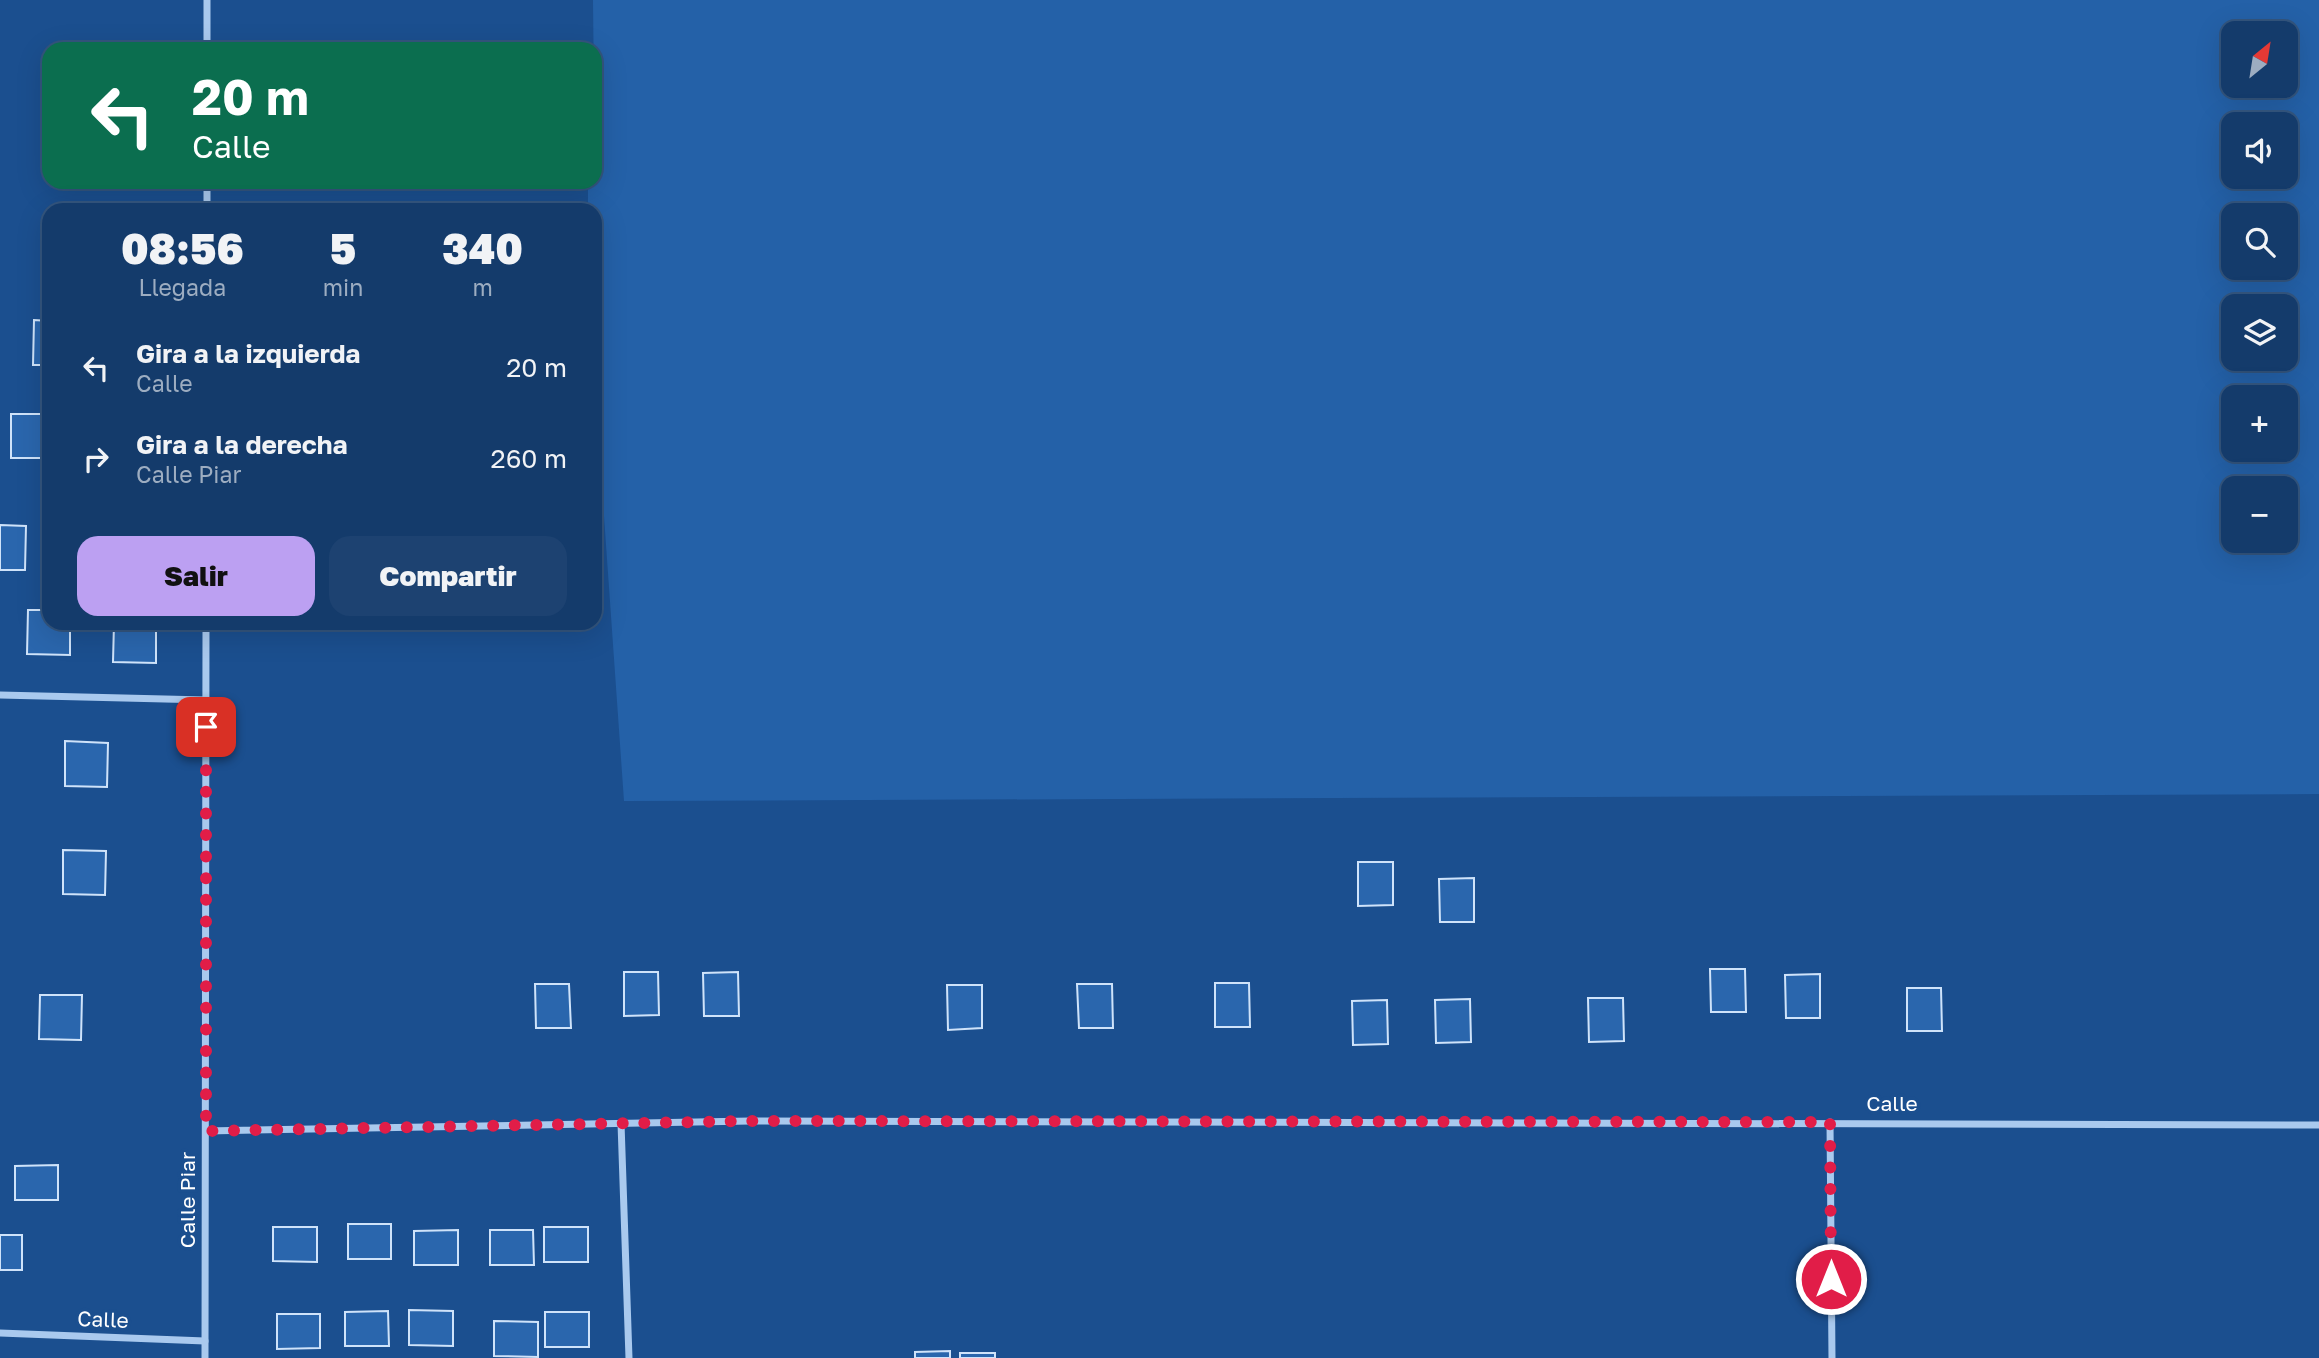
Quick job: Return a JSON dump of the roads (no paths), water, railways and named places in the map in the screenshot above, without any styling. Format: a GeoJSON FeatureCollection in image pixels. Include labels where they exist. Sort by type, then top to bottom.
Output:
{"type":"FeatureCollection","features":[{"type":"Feature","properties":{"kind":"street"},"geometry":{"type":"LineString","coordinates":[[207,0],[207,42]]}},
{"type":"Feature","properties":{"kind":"street","name":"Calle Piar"},"geometry":{"type":"LineString","coordinates":[[205,1358],[206,630]]}},
{"type":"Feature","properties":{"kind":"street"},"geometry":{"type":"LineString","coordinates":[[0,695],[206,700]]}},
{"type":"Feature","properties":{"kind":"street","name":"Calle"},"geometry":{"type":"LineString","coordinates":[[206,1131],[750,1121],[2319,1125]]}},
{"type":"Feature","properties":{"kind":"street"},"geometry":{"type":"LineString","coordinates":[[1830,1122],[1832,1358]]}},
{"type":"Feature","properties":{"kind":"street"},"geometry":{"type":"LineString","coordinates":[[621,1123],[629,1358]]}},
{"type":"Feature","properties":{"kind":"street","name":"Calle"},"geometry":{"type":"LineString","coordinates":[[0,1333],[205,1341]]}}]}
